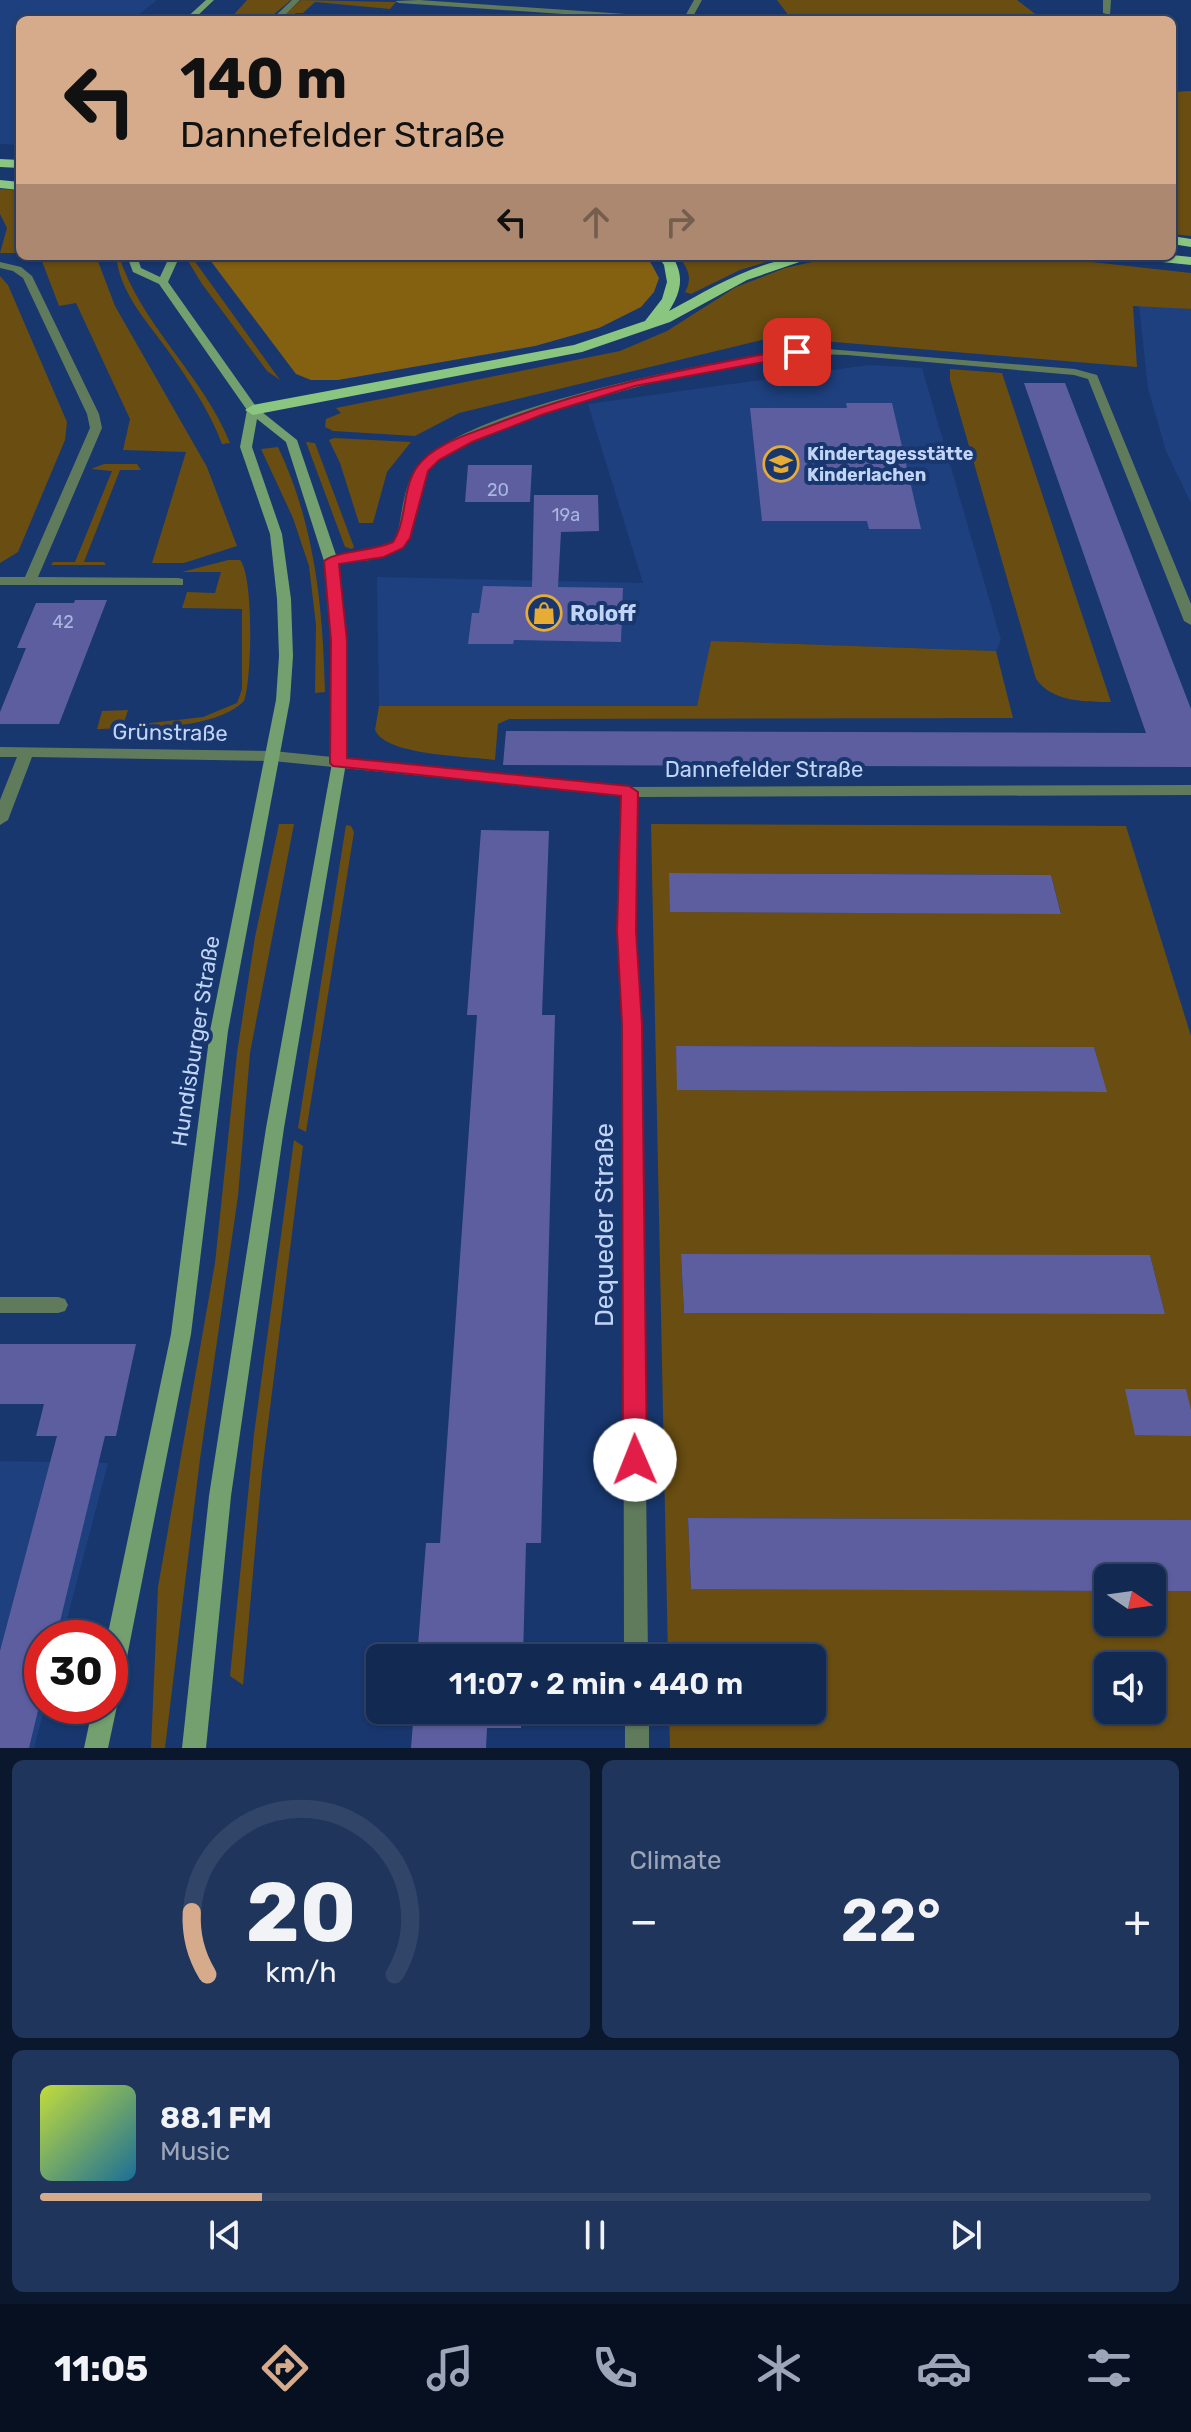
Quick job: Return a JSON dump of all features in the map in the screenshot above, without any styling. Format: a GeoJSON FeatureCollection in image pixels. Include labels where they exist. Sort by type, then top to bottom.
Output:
{"type":"FeatureCollection","features":[{"type":"Feature","properties":{"kind":"highway"},"geometry":{"type":"LineString","coordinates":[[647,326],[674,288],[674,270],[668,260]]}},
{"type":"Feature","properties":{"kind":"highway"},"geometry":{"type":"LineString","coordinates":[[253,410],[549,355],[602,342],[647,326],[742,277],[797,260]]}},
{"type":"Feature","properties":{"kind":"main road"},"geometry":{"type":"LineString","coordinates":[[192,16],[210,0]]}},
{"type":"Feature","properties":{"kind":"main road"},"geometry":{"type":"LineString","coordinates":[[133,260],[137,270],[163,282],[253,410],[291,440],[331,561],[339,641],[339,763],[275,1128],[220,1496],[194,1748]]}},
{"type":"Feature","properties":{"kind":"main road"},"geometry":{"type":"LineString","coordinates":[[163,282],[171,260]]}},
{"type":"Feature","properties":{"kind":"main road","name":"Hundisburger Straße"},"geometry":{"type":"LineString","coordinates":[[123,1620],[181,1334],[219,1031],[284,689],[286,626],[276,534],[246,447],[253,410]]}},
{"type":"Feature","properties":{"kind":"main road"},"geometry":{"type":"LineString","coordinates":[[96,1748],[101,1724]]}},
{"type":"Feature","properties":{"kind":"street"},"geometry":{"type":"LineString","coordinates":[[279,16],[296,0]]}},
{"type":"Feature","properties":{"kind":"street"},"geometry":{"type":"LineString","coordinates":[[1107,0],[1107,13]]}},
{"type":"Feature","properties":{"kind":"street"},"geometry":{"type":"LineString","coordinates":[[399,1],[626,16]]}},
{"type":"Feature","properties":{"kind":"street"},"geometry":{"type":"LineString","coordinates":[[0,265],[17,269],[27,276],[93,414],[96,428],[30,580]]}},
{"type":"Feature","properties":{"kind":"street"},"geometry":{"type":"LineString","coordinates":[[331,561],[379,554],[394,548],[403,538],[420,474],[429,461],[468,439],[540,411],[662,376],[775,355],[818,351],[1081,373],[1095,378],[1191,621]]}},
{"type":"Feature","properties":{"kind":"street"},"geometry":{"type":"LineString","coordinates":[[0,581],[178,582]]}},
{"type":"Feature","properties":{"kind":"street","name":"Grünstraße"},"geometry":{"type":"LineString","coordinates":[[0,752],[273,756],[339,763]]}},
{"type":"Feature","properties":{"kind":"street"},"geometry":{"type":"LineString","coordinates":[[0,820],[26,752]]}},
{"type":"Feature","properties":{"kind":"street","name":"Dannefelder Straße"},"geometry":{"type":"LineString","coordinates":[[339,763],[629,792],[1191,790]]}},
{"type":"Feature","properties":{"kind":"street","name":"Dequeder Straße"},"geometry":{"type":"LineString","coordinates":[[629,792],[627,931],[632,1024],[636,1644]]}},
{"type":"Feature","properties":{"kind":"street"},"geometry":{"type":"LineString","coordinates":[[0,1305],[58,1305]]}},
{"type":"Feature","properties":{"kind":"street"},"geometry":{"type":"LineString","coordinates":[[637,1724],[637,1748]]}},
{"type":"Feature","properties":{"kind":"shaded area"},"geometry":{"type":"Polygon","coordinates":[[[0,0],[157,0],[137,16],[16,16],[16,145],[0,144],[0,0]]]}},
{"type":"Feature","properties":{"kind":"shaded area"},"geometry":{"type":"Polygon","coordinates":[[[247,0],[291,0],[272,16],[233,16],[247,0]]]}},
{"type":"Feature","properties":{"kind":"shaded area"},"geometry":{"type":"Polygon","coordinates":[[[301,0],[396,2],[390,9],[315,2],[303,13],[283,16],[301,0]]]}},
{"type":"Feature","properties":{"kind":"shaded area"},"geometry":{"type":"Polygon","coordinates":[[[777,0],[1017,0],[1038,16],[789,16],[777,0]]]}},
{"type":"Feature","properties":{"kind":"shaded area"},"geometry":{"type":"Polygon","coordinates":[[[1191,91],[1191,236],[1176,234],[1176,92],[1191,91]]]}},
{"type":"Feature","properties":{"kind":"shaded area"},"geometry":{"type":"Polygon","coordinates":[[[0,189],[16,190],[16,253],[0,253],[7,228],[0,214],[0,189]]]}},
{"type":"Feature","properties":{"kind":"shaded area"},"geometry":{"type":"Polygon","coordinates":[[[42,260],[98,260],[115,306],[207,467],[237,546],[184,563],[152,563],[186,452],[123,450],[130,419],[76,303],[59,306],[42,260]]]}},
{"type":"Feature","properties":{"kind":"shaded area"},"geometry":{"type":"Polygon","coordinates":[[[117,260],[121,260],[142,305],[204,395],[230,443],[222,444],[197,394],[135,305],[117,260]]]}},
{"type":"Feature","properties":{"kind":"shaded area"},"geometry":{"type":"Polygon","coordinates":[[[187,260],[194,260],[280,380],[267,371],[187,260]]]}},
{"type":"Feature","properties":{"kind":"shaded area"},"geometry":{"type":"Polygon","coordinates":[[[210,260],[649,260],[659,278],[654,292],[641,307],[599,328],[535,346],[338,380],[311,380],[296,374],[210,260]]]}},
{"type":"Feature","properties":{"kind":"shaded area"},"geometry":{"type":"Polygon","coordinates":[[[681,260],[773,260],[740,270],[691,294],[685,292],[689,282],[681,260]]]}},
{"type":"Feature","properties":{"kind":"shaded area"},"geometry":{"type":"Polygon","coordinates":[[[821,260],[1074,260],[1191,273],[1191,309],[1133,306],[1137,367],[774,337],[459,413],[415,436],[333,431],[325,427],[326,419],[341,413],[336,408],[620,351],[667,331],[736,287],[785,268],[821,260]]]}},
{"type":"Feature","properties":{"kind":"shaded area"},"geometry":{"type":"Polygon","coordinates":[[[0,276],[8,285],[67,422],[65,440],[18,552],[0,563],[0,276]]]}},
{"type":"Feature","properties":{"kind":"shaded area"},"geometry":{"type":"Polygon","coordinates":[[[1139,305],[1191,309],[1191,503],[1166,451],[1148,388],[1139,305]]]}},
{"type":"Feature","properties":{"kind":"shaded area"},"geometry":{"type":"Polygon","coordinates":[[[869,365],[922,368],[1001,640],[996,651],[712,641],[697,706],[379,706],[377,577],[643,583],[588,404],[869,365]]]}},
{"type":"Feature","properties":{"kind":"shaded area"},"geometry":{"type":"Polygon","coordinates":[[[950,369],[1002,373],[1111,702],[1081,701],[1060,696],[1043,687],[1036,679],[950,380],[950,369]]]}},
{"type":"Feature","properties":{"kind":"shaded area"},"geometry":{"type":"Polygon","coordinates":[[[329,440],[411,442],[387,472],[373,523],[359,523],[340,463],[329,440]]]}},
{"type":"Feature","properties":{"kind":"shaded area"},"geometry":{"type":"Polygon","coordinates":[[[306,442],[315,443],[354,547],[352,549],[345,547],[306,442]]]}},
{"type":"Feature","properties":{"kind":"shaded area"},"geometry":{"type":"Polygon","coordinates":[[[278,447],[301,506],[315,567],[325,692],[315,693],[316,625],[309,566],[293,518],[261,449],[278,447]]]}},
{"type":"Feature","properties":{"kind":"shaded area"},"geometry":{"type":"Polygon","coordinates":[[[104,464],[137,464],[141,470],[120,470],[84,562],[104,562],[106,565],[51,565],[53,562],[75,562],[112,471],[91,469],[104,464]]]}},
{"type":"Feature","properties":{"kind":"shaded area"},"geometry":{"type":"Polygon","coordinates":[[[228,560],[240,560],[248,586],[250,651],[244,701],[231,711],[195,723],[153,728],[97,729],[102,711],[128,710],[123,725],[133,725],[203,717],[237,703],[242,689],[242,609],[182,608],[187,592],[215,593],[221,572],[182,572],[228,560]]]}},
{"type":"Feature","properties":{"kind":"shaded area"},"geometry":{"type":"Polygon","coordinates":[[[711,641],[996,651],[1013,718],[509,719],[498,724],[495,760],[411,750],[382,739],[375,730],[379,706],[697,706],[711,641]]]}},
{"type":"Feature","properties":{"kind":"shaded area"},"geometry":{"type":"Polygon","coordinates":[[[279,824],[294,824],[250,1053],[238,1196],[200,1459],[165,1748],[151,1748],[158,1587],[215,1263],[237,1053],[255,937],[279,824]]]}},
{"type":"Feature","properties":{"kind":"shaded area"},"geometry":{"type":"Polygon","coordinates":[[[651,824],[1126,826],[1191,1036],[1191,1520],[688,1518],[691,1588],[1094,1591],[1094,1636],[1166,1636],[1166,1591],[1191,1591],[1191,1748],[670,1748],[669,1724],[826,1724],[826,1644],[668,1644],[651,824]],[[670,873],[671,912],[1061,913],[1051,875],[670,873]],[[676,1046],[678,1090],[1106,1092],[1094,1047],[676,1046]],[[681,1255],[684,1313],[1165,1314],[1150,1255],[681,1255]]]}},
{"type":"Feature","properties":{"kind":"shaded area"},"geometry":{"type":"Polygon","coordinates":[[[346,825],[351,826],[354,832],[306,1132],[298,1128],[346,825]]]}},
{"type":"Feature","properties":{"kind":"shaded area"},"geometry":{"type":"Polygon","coordinates":[[[294,1140],[303,1146],[262,1472],[243,1685],[230,1676],[254,1434],[294,1140]]]}},
{"type":"Feature","properties":{"kind":"shaded area"},"geometry":{"type":"Polygon","coordinates":[[[0,1461],[108,1463],[67,1620],[24,1620],[24,1724],[40,1724],[34,1748],[0,1748],[0,1461]]]}},
{"type":"Feature","properties":{"kind":"building"},"geometry":{"type":"Polygon","coordinates":[[[1024,383],[1065,383],[1191,709],[1191,767],[503,765],[506,731],[1146,733],[1024,383]]]}},
{"type":"Feature","properties":{"kind":"building","name":"Kindertagesstätte Kinderlachen"},"geometry":{"type":"Polygon","coordinates":[[[846,403],[892,403],[921,529],[869,529],[867,521],[762,521],[750,408],[847,408],[846,403]]]}},
{"type":"Feature","properties":{"kind":"building"},"geometry":{"type":"Polygon","coordinates":[[[468,465],[532,465],[530,502],[465,502],[468,465]]]}},
{"type":"Feature","properties":{"kind":"building"},"geometry":{"type":"Polygon","coordinates":[[[534,495],[598,495],[599,531],[561,532],[558,587],[623,588],[621,642],[514,640],[513,644],[468,644],[472,613],[479,613],[483,586],[532,587],[534,495]]]}},
{"type":"Feature","properties":{"kind":"building"},"geometry":{"type":"Polygon","coordinates":[[[75,600],[107,600],[59,724],[0,724],[0,712],[26,648],[17,648],[36,603],[74,603],[75,600]]]}},
{"type":"Feature","properties":{"kind":"building"},"geometry":{"type":"Polygon","coordinates":[[[481,830],[549,831],[542,1015],[555,1015],[541,1543],[526,1543],[523,1644],[418,1644],[426,1543],[440,1543],[477,1015],[467,1015],[481,830]]]}},
{"type":"Feature","properties":{"kind":"building"},"geometry":{"type":"Polygon","coordinates":[[[669,873],[1051,875],[1061,914],[670,912],[669,873]]]}},
{"type":"Feature","properties":{"kind":"building"},"geometry":{"type":"Polygon","coordinates":[[[676,1046],[1094,1047],[1107,1092],[677,1090],[676,1046]]]}},
{"type":"Feature","properties":{"kind":"building"},"geometry":{"type":"Polygon","coordinates":[[[681,1254],[1150,1255],[1165,1314],[684,1313],[681,1254]]]}},
{"type":"Feature","properties":{"kind":"building"},"geometry":{"type":"Polygon","coordinates":[[[0,1344],[136,1344],[116,1436],[105,1436],[60,1620],[24,1620],[24,1724],[35,1724],[29,1748],[0,1748],[0,1651],[57,1436],[36,1436],[44,1404],[0,1404],[0,1344]]]}},
{"type":"Feature","properties":{"kind":"building"},"geometry":{"type":"Polygon","coordinates":[[[1125,1389],[1186,1389],[1191,1410],[1191,1436],[1135,1435],[1125,1389]]]}},
{"type":"Feature","properties":{"kind":"building"},"geometry":{"type":"Polygon","coordinates":[[[688,1518],[1191,1520],[1191,1591],[1166,1591],[1166,1564],[1094,1564],[1094,1591],[691,1589],[688,1518]]]}},
{"type":"Feature","properties":{"kind":"building"},"geometry":{"type":"Polygon","coordinates":[[[413,1724],[521,1724],[521,1728],[487,1728],[486,1748],[411,1748],[413,1724]]]}},
{"type":"Feature","properties":{"kind":"place","name":"Kindertagesstätte Kinderlachen"},"geometry":{"type":"Point","coordinates":[781,464]}},
{"type":"Feature","properties":{"kind":"place","name":"Roloff"},"geometry":{"type":"Point","coordinates":[544,613]}},
{"type":"Feature","properties":{"kind":"route"},"geometry":{"type":"LineString","coordinates":[[635,1460],[632,1024],[627,931],[629,792],[339,763],[339,641],[331,561],[379,554],[398,545],[403,538],[422,470],[434,457],[468,439],[540,411],[632,383],[797,352]]}}]}
